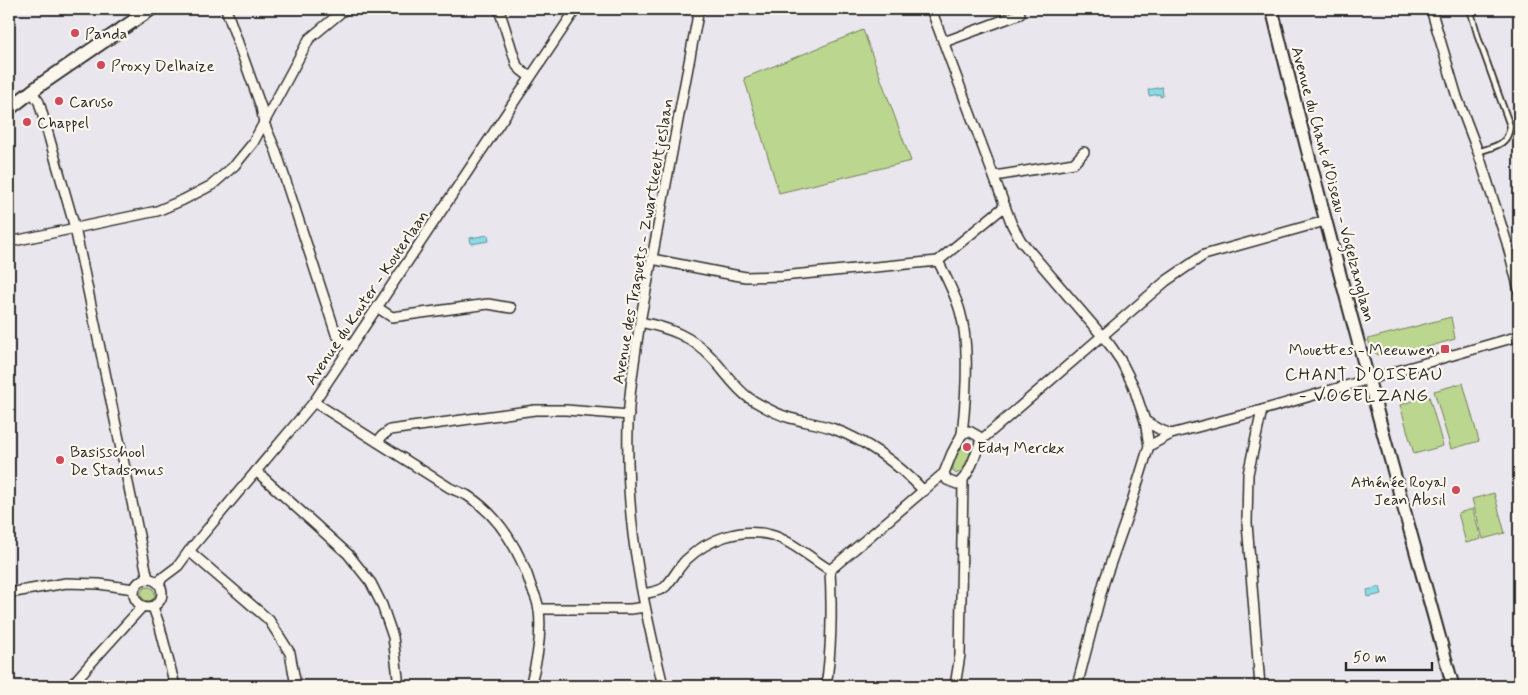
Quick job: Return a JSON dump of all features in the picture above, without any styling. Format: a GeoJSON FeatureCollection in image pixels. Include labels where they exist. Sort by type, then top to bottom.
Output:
{"type":"FeatureCollection","features":[{"type":"Feature","properties":{"kind":"main road"},"geometry":{"type":"LineString","coordinates":[[9,109],[31,91],[151,9]]}},
{"type":"Feature","properties":{"kind":"street"},"geometry":{"type":"LineString","coordinates":[[226,9],[261,106],[264,123],[276,151],[336,334],[351,347]]}},
{"type":"Feature","properties":{"kind":"street"},"geometry":{"type":"LineString","coordinates":[[9,242],[157,211],[212,185],[235,165],[253,143],[309,39],[345,9]]}},
{"type":"Feature","properties":{"kind":"street"},"geometry":{"type":"LineString","coordinates":[[499,9],[517,66],[530,77]]}},
{"type":"Feature","properties":{"kind":"street","name":"Avenue du Kouter - Kouterlaan"},"geometry":{"type":"LineString","coordinates":[[159,584],[162,578],[178,566],[314,402],[576,9]]}},
{"type":"Feature","properties":{"kind":"street","name":"Avenue des Traquets - Zwartkeeltjeslaan"},"geometry":{"type":"LineString","coordinates":[[663,686],[637,567],[629,466],[629,415],[633,368],[640,322],[699,9]]}},
{"type":"Feature","properties":{"kind":"street"},"geometry":{"type":"LineString","coordinates":[[931,9],[1012,225],[1021,241],[1110,345],[1121,361],[1134,385],[1145,421],[1149,446],[1104,582],[1077,686]]}},
{"type":"Feature","properties":{"kind":"street","name":"Avenue du Chant d'Oiseau - Vogelzanglaan"},"geometry":{"type":"LineString","coordinates":[[1272,9],[1325,221],[1454,686]]}},
{"type":"Feature","properties":{"kind":"street"},"geometry":{"type":"LineString","coordinates":[[1431,9],[1457,97],[1478,152],[1507,244],[1519,290]]}},
{"type":"Feature","properties":{"kind":"street"},"geometry":{"type":"LineString","coordinates":[[944,42],[1020,14]]}},
{"type":"Feature","properties":{"kind":"street"},"geometry":{"type":"LineString","coordinates":[[31,91],[39,102],[75,228],[148,579]]}},
{"type":"Feature","properties":{"kind":"street"},"geometry":{"type":"LineString","coordinates":[[995,176],[1074,163],[1084,152]]}},
{"type":"Feature","properties":{"kind":"street"},"geometry":{"type":"LineString","coordinates":[[652,259],[746,277],[782,276],[938,261],[1005,206]]}},
{"type":"Feature","properties":{"kind":"street"},"geometry":{"type":"LineString","coordinates":[[954,686],[960,655],[962,482],[981,440],[1166,281],[1204,255],[1325,221]]}},
{"type":"Feature","properties":{"kind":"street"},"geometry":{"type":"LineString","coordinates":[[830,570],[944,473],[962,434],[965,335],[953,291],[938,261]]}},
{"type":"Feature","properties":{"kind":"street"},"geometry":{"type":"LineString","coordinates":[[378,308],[392,317],[488,304],[511,308]]}},
{"type":"Feature","properties":{"kind":"street"},"geometry":{"type":"LineString","coordinates":[[640,322],[676,331],[691,339],[713,358],[735,385],[763,407],[788,418],[834,429],[857,439],[888,458],[924,491]]}},
{"type":"Feature","properties":{"kind":"street"},"geometry":{"type":"LineString","coordinates":[[1149,446],[1171,434],[1262,410],[1519,336]]}},
{"type":"Feature","properties":{"kind":"street"},"geometry":{"type":"LineString","coordinates":[[314,402],[450,488],[468,496],[488,513],[507,535],[520,557],[539,609],[537,663],[530,686]]}},
{"type":"Feature","properties":{"kind":"street"},"geometry":{"type":"LineString","coordinates":[[378,442],[390,430],[535,410],[566,410],[629,415]]}},
{"type":"Feature","properties":{"kind":"street"},"geometry":{"type":"LineString","coordinates":[[1260,686],[1247,523],[1248,474],[1262,410]]}},
{"type":"Feature","properties":{"kind":"street"},"geometry":{"type":"LineString","coordinates":[[1145,421],[1171,434]]}},
{"type":"Feature","properties":{"kind":"street"},"geometry":{"type":"LineString","coordinates":[[962,434],[969,431],[981,440]]}},
{"type":"Feature","properties":{"kind":"street"},"geometry":{"type":"LineString","coordinates":[[256,472],[348,554],[370,583],[382,605],[393,638],[400,686]]}},
{"type":"Feature","properties":{"kind":"street"},"geometry":{"type":"LineString","coordinates":[[944,473],[947,480],[957,484],[962,482]]}},
{"type":"Feature","properties":{"kind":"street"},"geometry":{"type":"LineString","coordinates":[[643,594],[664,588],[685,561],[703,546],[718,538],[745,533],[771,535],[789,543],[830,570]]}},
{"type":"Feature","properties":{"kind":"street"},"geometry":{"type":"LineString","coordinates":[[189,551],[269,620],[290,653],[296,686]]}},
{"type":"Feature","properties":{"kind":"street"},"geometry":{"type":"LineString","coordinates":[[826,686],[831,644],[830,570]]}},
{"type":"Feature","properties":{"kind":"street"},"geometry":{"type":"LineString","coordinates":[[148,579],[159,584],[162,597],[157,604],[153,607],[142,607],[135,599],[134,589],[140,582],[148,579]]}},
{"type":"Feature","properties":{"kind":"street"},"geometry":{"type":"LineString","coordinates":[[9,593],[66,583],[134,589]]}},
{"type":"Feature","properties":{"kind":"street"},"geometry":{"type":"LineString","coordinates":[[71,686],[142,607]]}},
{"type":"Feature","properties":{"kind":"street"},"geometry":{"type":"LineString","coordinates":[[153,607],[175,686]]}},
{"type":"Feature","properties":{"kind":"street"},"geometry":{"type":"LineString","coordinates":[[539,609],[631,610],[645,607]]}},
{"type":"Feature","properties":{"kind":"lane"},"geometry":{"type":"LineString","coordinates":[[1470,9],[1479,40],[1510,126],[1509,136],[1502,144],[1478,152]]}},
{"type":"Feature","properties":{"kind":"green space"},"geometry":{"type":"Polygon","coordinates":[[[863,30],[911,161],[779,193],[744,78],[863,30]]]}},
{"type":"Feature","properties":{"kind":"green space"},"geometry":{"type":"Polygon","coordinates":[[[1451,317],[1455,339],[1414,351],[1378,355],[1371,349],[1368,339],[1451,317]]]}},
{"type":"Feature","properties":{"kind":"green space"},"geometry":{"type":"Polygon","coordinates":[[[1463,383],[1479,441],[1451,449],[1434,391],[1463,383]]]}},
{"type":"Feature","properties":{"kind":"green space"},"geometry":{"type":"Polygon","coordinates":[[[1429,396],[1443,446],[1414,454],[1400,405],[1429,396]]]}},
{"type":"Feature","properties":{"kind":"green space"},"geometry":{"type":"Polygon","coordinates":[[[970,442],[972,445],[970,458],[966,466],[956,474],[953,471],[954,458],[960,447],[970,442]]]}},
{"type":"Feature","properties":{"kind":"green space"},"geometry":{"type":"Polygon","coordinates":[[[1494,493],[1505,533],[1483,539],[1472,499],[1494,493]]]}},
{"type":"Feature","properties":{"kind":"green space"},"geometry":{"type":"Polygon","coordinates":[[[1473,509],[1481,539],[1466,543],[1458,513],[1473,509]]]}},
{"type":"Feature","properties":{"kind":"green space"},"geometry":{"type":"Polygon","coordinates":[[[145,587],[151,587],[155,594],[151,601],[145,601],[141,597],[141,591],[145,587]]]}},
{"type":"Feature","properties":{"kind":"water"},"geometry":{"type":"Polygon","coordinates":[[[1162,87],[1163,96],[1160,97],[1160,94],[1149,96],[1148,90],[1162,87]]]}},
{"type":"Feature","properties":{"kind":"water"},"geometry":{"type":"Polygon","coordinates":[[[488,235],[489,241],[471,244],[470,238],[488,235]]]}},
{"type":"Feature","properties":{"kind":"water"},"geometry":{"type":"Polygon","coordinates":[[[1380,587],[1382,594],[1368,597],[1367,590],[1380,587]]]}},
{"type":"Feature","properties":{"kind":"place","name":"Panda"},"geometry":{"type":"Point","coordinates":[75,33]}},
{"type":"Feature","properties":{"kind":"place","name":"Proxy Delhaize"},"geometry":{"type":"Point","coordinates":[101,65]}},
{"type":"Feature","properties":{"kind":"place","name":"Caruso"},"geometry":{"type":"Point","coordinates":[59,101]}},
{"type":"Feature","properties":{"kind":"place","name":"Chappel"},"geometry":{"type":"Point","coordinates":[27,122]}},
{"type":"Feature","properties":{"kind":"place","name":"Mouettes - Meeuwen"},"geometry":{"type":"Point","coordinates":[1445,349]}},
{"type":"Feature","properties":{"kind":"place","name":"Eddy Merckx"},"geometry":{"type":"Point","coordinates":[967,447]}},
{"type":"Feature","properties":{"kind":"place","name":"Basisschool De Stadsmus"},"geometry":{"type":"Point","coordinates":[60,460]}},
{"type":"Feature","properties":{"kind":"place","name":"Athénée Royal Jean Absil"},"geometry":{"type":"Point","coordinates":[1456,490]}},
{"type":"Feature","properties":{"kind":"district","name":"CHANT D'OISEAU - VOGELZANG"},"geometry":{"type":"Point","coordinates":[1364,384]}}]}
